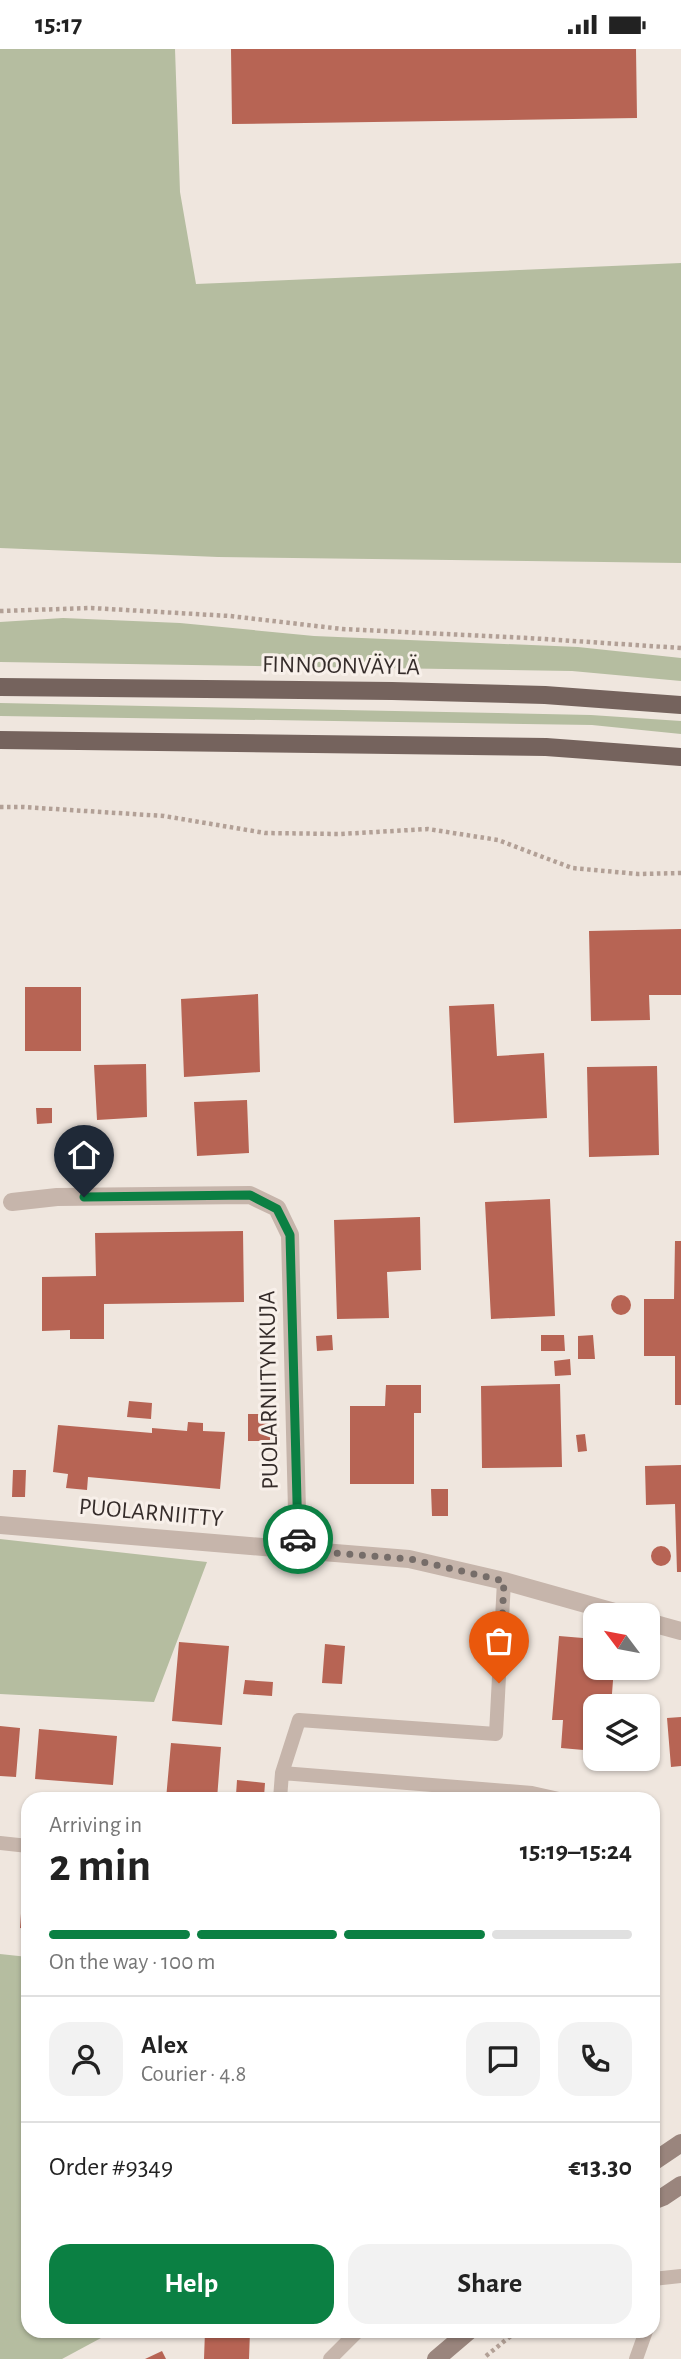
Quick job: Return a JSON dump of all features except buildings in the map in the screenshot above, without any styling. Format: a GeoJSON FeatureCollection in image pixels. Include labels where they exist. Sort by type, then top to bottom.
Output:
{"type":"FeatureCollection","features":[{"type":"Feature","properties":{"kind":"main road","name":"FINNOONVÄYLÄ"},"geometry":{"type":"LineString","coordinates":[[0,687],[434,692],[545,695],[681,705]]}},
{"type":"Feature","properties":{"kind":"main road"},"geometry":{"type":"LineString","coordinates":[[0,740],[545,747],[681,757]]}},
{"type":"Feature","properties":{"kind":"street","name":"PUOLARNIITYNKUJA"},"geometry":{"type":"LineString","coordinates":[[12,1202],[57,1197],[250,1195],[277,1209],[290,1235],[298,1550]]}},
{"type":"Feature","properties":{"kind":"street","name":"PUOLARNIITTY"},"geometry":{"type":"LineString","coordinates":[[0,1525],[298,1550]]}},
{"type":"Feature","properties":{"kind":"street"},"geometry":{"type":"LineString","coordinates":[[298,1550],[410,1559],[583,1603]]}},
{"type":"Feature","properties":{"kind":"street"},"geometry":{"type":"LineString","coordinates":[[660,1626],[681,1632]]}},
{"type":"Feature","properties":{"kind":"street"},"geometry":{"type":"LineString","coordinates":[[660,2157],[681,2143]]}},
{"type":"Feature","properties":{"kind":"street"},"geometry":{"type":"LineString","coordinates":[[660,2198],[681,2185]]}},
{"type":"Feature","properties":{"kind":"street"},"geometry":{"type":"LineString","coordinates":[[436,2359],[461,2338]]}},
{"type":"Feature","properties":{"kind":"lane"},"geometry":{"type":"LineString","coordinates":[[281,1792],[282,1773],[299,1720],[496,1734],[504,1581]]}},
{"type":"Feature","properties":{"kind":"lane"},"geometry":{"type":"LineString","coordinates":[[282,1773],[520,1792]]}},
{"type":"Feature","properties":{"kind":"lane"},"geometry":{"type":"LineString","coordinates":[[0,1843],[21,1845]]}},
{"type":"Feature","properties":{"kind":"lane"},"geometry":{"type":"LineString","coordinates":[[660,2278],[681,2276]]}},
{"type":"Feature","properties":{"kind":"lane"},"geometry":{"type":"LineString","coordinates":[[330,2359],[351,2338]]}},
{"type":"Feature","properties":{"kind":"lane"},"geometry":{"type":"LineString","coordinates":[[636,2359],[644,2338]]}},
{"type":"Feature","properties":{"kind":"path"},"geometry":{"type":"LineString","coordinates":[[0,611],[105,609],[230,616],[342,629],[681,649]]}},
{"type":"Feature","properties":{"kind":"path"},"geometry":{"type":"LineString","coordinates":[[0,807],[164,816],[265,833],[340,834],[428,829],[498,840],[572,867],[638,874],[681,873]]}},
{"type":"Feature","properties":{"kind":"path"},"geometry":{"type":"LineString","coordinates":[[483,2359],[508,2338]]}},
{"type":"Feature","properties":{"kind":"green space"},"geometry":{"type":"Polygon","coordinates":[[[0,49],[175,49],[180,192],[196,284],[681,263],[681,563],[218,557],[0,548],[0,49]]]}},
{"type":"Feature","properties":{"kind":"green space"},"geometry":{"type":"Polygon","coordinates":[[[63,618],[180,623],[314,636],[578,647],[681,658],[681,681],[572,671],[0,662],[0,622],[63,618]]]}},
{"type":"Feature","properties":{"kind":"green space"},"geometry":{"type":"Polygon","coordinates":[[[0,703],[591,715],[681,721],[681,734],[592,725],[0,716],[0,703]]]}},
{"type":"Feature","properties":{"kind":"green space"},"geometry":{"type":"Polygon","coordinates":[[[0,1539],[207,1562],[154,1702],[0,1694],[0,1539]]]}},
{"type":"Feature","properties":{"kind":"green space"},"geometry":{"type":"Polygon","coordinates":[[[0,1954],[21,1956],[21,2338],[101,2338],[62,2359],[0,2359],[0,1954]]]}},
{"type":"Feature","properties":{"kind":"way so far"},"geometry":{"type":"LineString","coordinates":[[298,1539],[298,1550],[410,1559],[504,1581],[499,1683]]}},
{"type":"Feature","properties":{"kind":"route"},"geometry":{"type":"LineString","coordinates":[[84,1197],[250,1195],[277,1209],[290,1235],[298,1539]]}}]}
